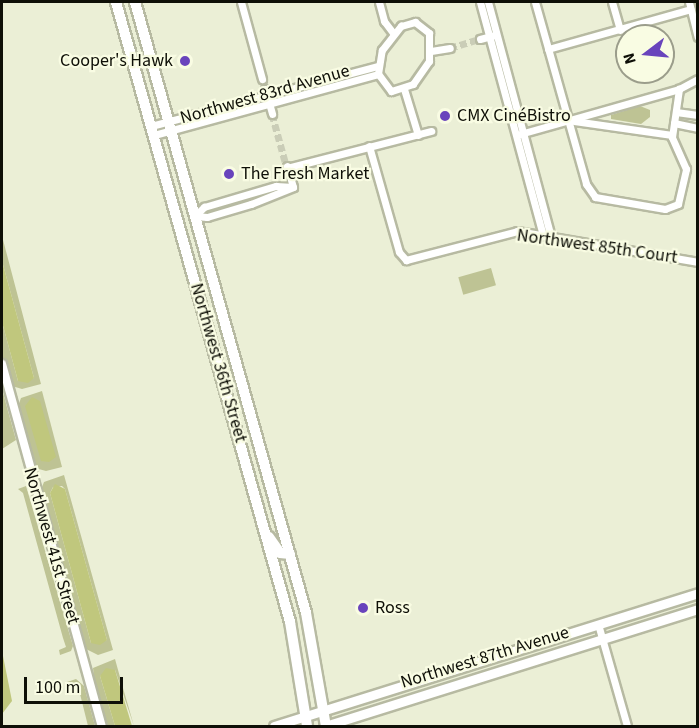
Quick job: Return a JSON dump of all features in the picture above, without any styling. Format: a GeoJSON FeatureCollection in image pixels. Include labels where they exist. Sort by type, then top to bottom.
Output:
{"type":"FeatureCollection","features":[{"type":"Feature","properties":{"kind":"main road","name":"Northwest 36th Street"},"geometry":{"type":"LineString","coordinates":[[116,2],[265,531],[293,638],[307,721]]}},
{"type":"Feature","properties":{"kind":"main road","name":"Northwest 36th Street"},"geometry":{"type":"LineString","coordinates":[[135,2],[311,632],[325,726]]}},
{"type":"Feature","properties":{"kind":"main road"},"geometry":{"type":"LineString","coordinates":[[178,221],[195,216]]}},
{"type":"Feature","properties":{"kind":"main road"},"geometry":{"type":"LineString","coordinates":[[208,330],[226,326]]}},
{"type":"Feature","properties":{"kind":"main road"},"geometry":{"type":"LineString","coordinates":[[265,531],[280,553],[290,554]]}},
{"type":"Feature","properties":{"kind":"main road","name":"Northwest 87th Avenue"},"geometry":{"type":"LineString","coordinates":[[274,726],[307,721],[324,709],[698,593]]}},
{"type":"Feature","properties":{"kind":"main road","name":"Northwest 87th Avenue"},"geometry":{"type":"LineString","coordinates":[[325,726],[698,609]]}},
{"type":"Feature","properties":{"kind":"main road"},"geometry":{"type":"LineString","coordinates":[[504,653],[509,669]]}},
{"type":"Feature","properties":{"kind":"street"},"geometry":{"type":"LineString","coordinates":[[241,2],[262,79]]}},
{"type":"Feature","properties":{"kind":"street"},"geometry":{"type":"LineString","coordinates":[[379,2],[382,14],[393,33]]}},
{"type":"Feature","properties":{"kind":"street"},"geometry":{"type":"LineString","coordinates":[[480,2],[494,35]]}},
{"type":"Feature","properties":{"kind":"street"},"geometry":{"type":"LineString","coordinates":[[488,2],[494,35],[547,236]]}},
{"type":"Feature","properties":{"kind":"street"},"geometry":{"type":"LineString","coordinates":[[535,2],[591,193],[600,198],[671,208],[680,200],[686,169],[672,135],[679,89]]}},
{"type":"Feature","properties":{"kind":"street"},"geometry":{"type":"LineString","coordinates":[[612,2],[618,24]]}},
{"type":"Feature","properties":{"kind":"street"},"geometry":{"type":"LineString","coordinates":[[637,24],[690,5],[698,37]]}},
{"type":"Feature","properties":{"kind":"street"},"geometry":{"type":"LineString","coordinates":[[409,23],[421,23],[429,33],[431,51],[421,75],[404,89],[389,90],[378,70],[382,50],[393,33],[409,23]]}},
{"type":"Feature","properties":{"kind":"street"},"geometry":{"type":"LineString","coordinates":[[549,49],[615,31]]}},
{"type":"Feature","properties":{"kind":"street"},"geometry":{"type":"LineString","coordinates":[[480,39],[494,35]]}},
{"type":"Feature","properties":{"kind":"street"},"geometry":{"type":"LineString","coordinates":[[431,51],[450,48]]}},
{"type":"Feature","properties":{"kind":"street","name":"Northwest 83rd Avenue"},"geometry":{"type":"LineString","coordinates":[[153,131],[266,92],[378,70]]}},
{"type":"Feature","properties":{"kind":"street","name":"Northwest 83rd Avenue"},"geometry":{"type":"LineString","coordinates":[[170,126],[269,103],[378,70]]}},
{"type":"Feature","properties":{"kind":"street"},"geometry":{"type":"LineString","coordinates":[[521,134],[679,89],[698,79]]}},
{"type":"Feature","properties":{"kind":"street"},"geometry":{"type":"LineString","coordinates":[[404,89],[418,135]]}},
{"type":"Feature","properties":{"kind":"street"},"geometry":{"type":"LineString","coordinates":[[266,92],[272,114]]}},
{"type":"Feature","properties":{"kind":"street"},"geometry":{"type":"LineString","coordinates":[[676,112],[698,115]]}},
{"type":"Feature","properties":{"kind":"street"},"geometry":{"type":"LineString","coordinates":[[569,120],[672,135]]}},
{"type":"Feature","properties":{"kind":"street"},"geometry":{"type":"LineString","coordinates":[[674,123],[698,128]]}},
{"type":"Feature","properties":{"kind":"street"},"geometry":{"type":"LineString","coordinates":[[293,187],[287,166],[431,131]]}},
{"type":"Feature","properties":{"kind":"street","name":"Northwest 85th Court"},"geometry":{"type":"LineString","coordinates":[[369,146],[399,252],[405,259],[414,260],[517,231],[698,262]]}},
{"type":"Feature","properties":{"kind":"street"},"geometry":{"type":"LineString","coordinates":[[195,216],[204,207],[234,198],[276,186],[293,187]]}},
{"type":"Feature","properties":{"kind":"street"},"geometry":{"type":"LineString","coordinates":[[195,216],[207,217],[293,187]]}},
{"type":"Feature","properties":{"kind":"street"},"geometry":{"type":"LineString","coordinates":[[234,198],[237,208]]}},
{"type":"Feature","properties":{"kind":"street","name":"Northwest 41st Street"},"geometry":{"type":"LineString","coordinates":[[2,364],[102,726]]}},
{"type":"Feature","properties":{"kind":"street"},"geometry":{"type":"LineString","coordinates":[[598,624],[627,726]]}},
{"type":"Feature","properties":{"kind":"shaded area"},"geometry":{"type":"Polygon","coordinates":[[[640,106],[650,110],[650,117],[641,124],[611,119],[611,115],[640,106]]]}},
{"type":"Feature","properties":{"kind":"shaded area"},"geometry":{"type":"Polygon","coordinates":[[[2,236],[41,384],[22,389],[12,386],[2,355],[2,322],[18,381],[34,378],[2,261],[2,236]]]}},
{"type":"Feature","properties":{"kind":"shaded area"},"geometry":{"type":"Polygon","coordinates":[[[2,261],[34,378],[28,383],[18,381],[2,322],[2,261]]]}},
{"type":"Feature","properties":{"kind":"shaded area"},"geometry":{"type":"Polygon","coordinates":[[[491,268],[496,285],[463,295],[458,277],[491,268]]]}},
{"type":"Feature","properties":{"kind":"shaded area"},"geometry":{"type":"Polygon","coordinates":[[[2,389],[16,440],[2,449],[2,389]]]}},
{"type":"Feature","properties":{"kind":"shaded area"},"geometry":{"type":"Polygon","coordinates":[[[42,391],[62,467],[46,471],[35,468],[17,409],[21,398],[42,391]]]}},
{"type":"Feature","properties":{"kind":"shaded area"},"geometry":{"type":"Polygon","coordinates":[[[32,397],[40,401],[56,457],[49,462],[41,461],[25,406],[32,397]]]}},
{"type":"Feature","properties":{"kind":"shaded area"},"geometry":{"type":"Polygon","coordinates":[[[64,475],[113,650],[98,655],[84,648],[40,492],[44,482],[64,475]],[[62,486],[53,487],[50,493],[91,643],[107,640],[65,489],[62,486]]]}},
{"type":"Feature","properties":{"kind":"shaded area"},"geometry":{"type":"Polygon","coordinates":[[[55,484],[65,489],[107,640],[100,645],[91,643],[50,493],[55,484]]]}},
{"type":"Feature","properties":{"kind":"shaded area"},"geometry":{"type":"Polygon","coordinates":[[[26,486],[73,646],[71,651],[60,655],[59,650],[66,647],[23,493],[18,489],[26,486]]]}},
{"type":"Feature","properties":{"kind":"shaded area"},"geometry":{"type":"Polygon","coordinates":[[[2,651],[12,701],[2,714],[2,651]]]}},
{"type":"Feature","properties":{"kind":"shaded area"},"geometry":{"type":"Polygon","coordinates":[[[115,659],[134,726],[115,670],[100,676],[115,726],[108,726],[95,686],[93,668],[115,659]]]}},
{"type":"Feature","properties":{"kind":"shaded area"},"geometry":{"type":"Polygon","coordinates":[[[106,668],[115,670],[132,726],[115,726],[100,676],[106,668]]]}},
{"type":"Feature","properties":{"kind":"shaded area"},"geometry":{"type":"Polygon","coordinates":[[[76,679],[84,686],[95,726],[88,726],[79,690],[68,687],[67,682],[76,679]]]}},
{"type":"Feature","properties":{"kind":"tunnel"},"geometry":{"type":"LineString","coordinates":[[450,48],[480,39]]}},
{"type":"Feature","properties":{"kind":"tunnel"},"geometry":{"type":"LineString","coordinates":[[272,114],[286,165]]}},
{"type":"Feature","properties":{"kind":"place","name":"Cooper's Hawk"},"geometry":{"type":"Point","coordinates":[185,61]}},
{"type":"Feature","properties":{"kind":"place","name":"CMX CinéBistro"},"geometry":{"type":"Point","coordinates":[445,116]}},
{"type":"Feature","properties":{"kind":"place","name":"The Fresh Market"},"geometry":{"type":"Point","coordinates":[229,174]}},
{"type":"Feature","properties":{"kind":"place","name":"Ross"},"geometry":{"type":"Point","coordinates":[363,608]}}]}
